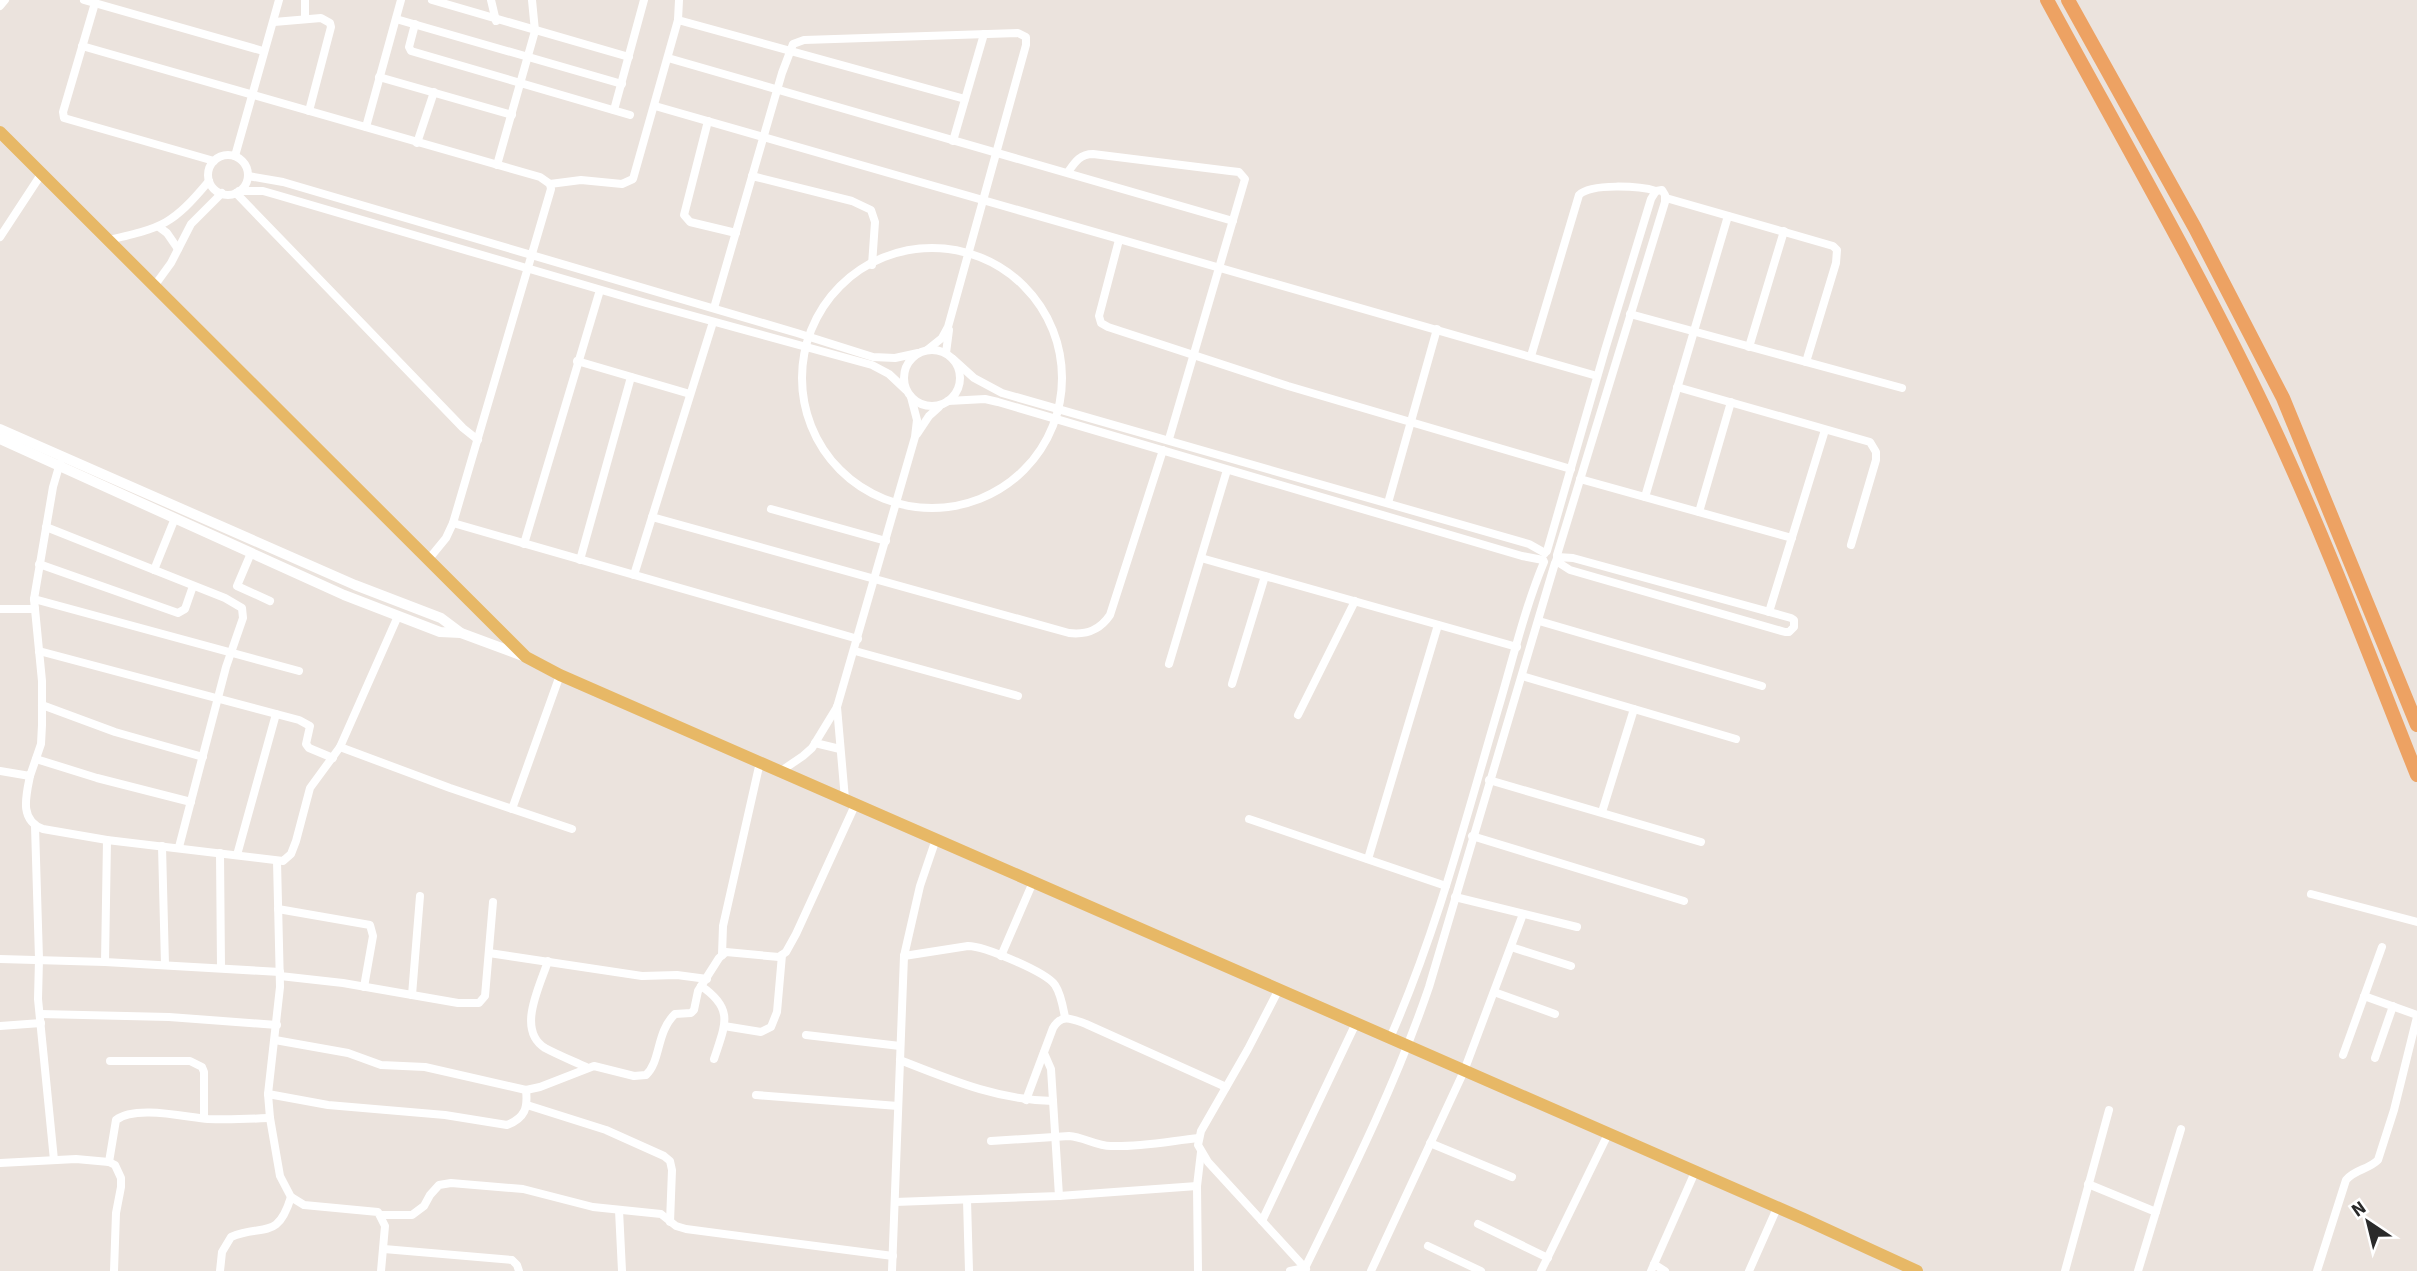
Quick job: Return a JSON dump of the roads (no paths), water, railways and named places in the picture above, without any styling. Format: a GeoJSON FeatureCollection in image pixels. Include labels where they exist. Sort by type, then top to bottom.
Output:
{"type":"FeatureCollection","features":[{"type":"Feature","properties":{"kind":"highway"},"geometry":{"type":"LineString","coordinates":[[2041,0],[2081,62]]}},
{"type":"Feature","properties":{"kind":"highway"},"geometry":{"type":"LineString","coordinates":[[2047,0],[2208,298],[2271,423],[2338,577],[2417,775]]}},
{"type":"Feature","properties":{"kind":"highway"},"geometry":{"type":"LineString","coordinates":[[2068,0],[2195,228],[2283,398],[2417,725]]}},
{"type":"Feature","properties":{"kind":"main road"},"geometry":{"type":"LineString","coordinates":[[1,136],[42,173],[526,656],[560,675],[1917,1271]]}},
{"type":"Feature","properties":{"kind":"street"},"geometry":{"type":"LineString","coordinates":[[0,6],[5,0]]}},
{"type":"Feature","properties":{"kind":"street"},"geometry":{"type":"LineString","coordinates":[[84,0],[263,51]]}},
{"type":"Feature","properties":{"kind":"street"},"geometry":{"type":"LineString","coordinates":[[235,156],[279,0]]}},
{"type":"Feature","properties":{"kind":"street"},"geometry":{"type":"LineString","coordinates":[[305,0],[305,19]]}},
{"type":"Feature","properties":{"kind":"street"},"geometry":{"type":"LineString","coordinates":[[366,127],[401,0]]}},
{"type":"Feature","properties":{"kind":"street"},"geometry":{"type":"LineString","coordinates":[[432,0],[496,21],[629,57]]}},
{"type":"Feature","properties":{"kind":"street"},"geometry":{"type":"LineString","coordinates":[[491,0],[496,21]]}},
{"type":"Feature","properties":{"kind":"street"},"geometry":{"type":"LineString","coordinates":[[497,165],[535,31],[532,0]]}},
{"type":"Feature","properties":{"kind":"street"},"geometry":{"type":"LineString","coordinates":[[614,110],[645,0]]}},
{"type":"Feature","properties":{"kind":"street"},"geometry":{"type":"LineString","coordinates":[[82,46],[540,177],[550,184],[581,180],[622,184],[631,182],[655,106],[678,20],[679,0]]}},
{"type":"Feature","properties":{"kind":"street"},"geometry":{"type":"LineString","coordinates":[[95,3],[62,113],[64,118],[214,161]]}},
{"type":"Feature","properties":{"kind":"street"},"geometry":{"type":"LineString","coordinates":[[274,22],[326,19],[331,27],[309,111]]}},
{"type":"Feature","properties":{"kind":"street"},"geometry":{"type":"LineString","coordinates":[[396,19],[622,84]]}},
{"type":"Feature","properties":{"kind":"street"},"geometry":{"type":"LineString","coordinates":[[678,20],[965,99]]}},
{"type":"Feature","properties":{"kind":"street"},"geometry":{"type":"LineString","coordinates":[[415,24],[409,47],[411,51],[630,115]]}},
{"type":"Feature","properties":{"kind":"street"},"geometry":{"type":"LineString","coordinates":[[714,308],[789,50],[797,42],[1018,33],[1026,37],[948,327],[942,338],[906,366],[904,382],[917,420],[915,437],[837,707],[815,743],[803,756],[781,771]]}},
{"type":"Feature","properties":{"kind":"street"},"geometry":{"type":"LineString","coordinates":[[953,141],[984,34]]}},
{"type":"Feature","properties":{"kind":"street"},"geometry":{"type":"LineString","coordinates":[[668,58],[1233,221]]}},
{"type":"Feature","properties":{"kind":"street"},"geometry":{"type":"LineString","coordinates":[[379,77],[512,115]]}},
{"type":"Feature","properties":{"kind":"street"},"geometry":{"type":"LineString","coordinates":[[417,142],[433,92]]}},
{"type":"Feature","properties":{"kind":"street"},"geometry":{"type":"LineString","coordinates":[[655,106],[1597,376]]}},
{"type":"Feature","properties":{"kind":"street"},"geometry":{"type":"LineString","coordinates":[[708,121],[684,215],[690,222],[736,233]]}},
{"type":"Feature","properties":{"kind":"street"},"geometry":{"type":"LineString","coordinates":[[1069,172],[1073,164],[1086,154],[1239,172],[1245,179],[1169,439]]}},
{"type":"Feature","properties":{"kind":"street"},"geometry":{"type":"LineString","coordinates":[[109,240],[159,227],[180,214],[209,181],[214,161],[223,156],[235,156],[245,164],[247,182],[238,192]]}},
{"type":"Feature","properties":{"kind":"street"},"geometry":{"type":"LineString","coordinates":[[0,237],[42,173]]}},
{"type":"Feature","properties":{"kind":"street"},"geometry":{"type":"LineString","coordinates":[[209,181],[222,193],[263,191],[881,369],[925,406],[985,399],[1522,556],[1545,556],[1551,551],[1556,559],[1570,570],[1785,632],[1794,627],[1794,620],[1791,618],[1573,558],[1556,559],[1550,565],[1545,556],[1529,544],[1169,439],[1021,399],[987,386],[949,356],[923,352],[895,358],[873,357],[533,254],[283,182],[248,176]]}},
{"type":"Feature","properties":{"kind":"street"},"geometry":{"type":"LineString","coordinates":[[752,176],[852,201],[871,210],[875,222],[872,265]]}},
{"type":"Feature","properties":{"kind":"street"},"geometry":{"type":"LineString","coordinates":[[428,560],[446,538],[453,523],[533,254],[551,189],[550,184]]}},
{"type":"Feature","properties":{"kind":"street"},"geometry":{"type":"LineString","coordinates":[[1531,356],[1579,195],[1590,188],[1599,187],[1662,191],[1666,198],[1828,243],[1837,250],[1836,263],[1806,362]]}},
{"type":"Feature","properties":{"kind":"street"},"geometry":{"type":"LineString","coordinates":[[1390,1038],[1415,982],[1446,886],[1597,376],[1656,191]]}},
{"type":"Feature","properties":{"kind":"street"},"geometry":{"type":"LineString","coordinates":[[238,192],[454,419],[478,440]]}},
{"type":"Feature","properties":{"kind":"street"},"geometry":{"type":"LineString","coordinates":[[155,285],[172,263],[191,224],[222,193]]}},
{"type":"Feature","properties":{"kind":"street"},"geometry":{"type":"LineString","coordinates":[[1306,1269],[1409,1047],[1666,198]]}},
{"type":"Feature","properties":{"kind":"street"},"geometry":{"type":"LineString","coordinates":[[1645,497],[1728,216]]}},
{"type":"Feature","properties":{"kind":"street"},"geometry":{"type":"LineString","coordinates":[[159,227],[167,233],[178,249]]}},
{"type":"Feature","properties":{"kind":"street"},"geometry":{"type":"LineString","coordinates":[[1749,347],[1784,231]]}},
{"type":"Feature","properties":{"kind":"street"},"geometry":{"type":"LineString","coordinates":[[1119,240],[1101,303],[1101,323],[1288,386],[1571,469]]}},
{"type":"Feature","properties":{"kind":"street"},"geometry":{"type":"LineString","coordinates":[[937,248],[968,253],[1008,272],[1032,295],[1046,314],[1061,352],[1059,408],[1049,437],[1028,466],[1002,488],[980,499],[943,507],[896,503],[862,488],[847,477],[827,454],[815,432],[806,406],[802,373],[804,347],[817,319],[838,288],[872,265],[893,255],[917,249],[937,248]]}},
{"type":"Feature","properties":{"kind":"street"},"geometry":{"type":"LineString","coordinates":[[524,544],[600,290]]}},
{"type":"Feature","properties":{"kind":"street"},"geometry":{"type":"LineString","coordinates":[[1630,314],[1902,388]]}},
{"type":"Feature","properties":{"kind":"street"},"geometry":{"type":"LineString","coordinates":[[634,575],[713,322]]}},
{"type":"Feature","properties":{"kind":"street"},"geometry":{"type":"LineString","coordinates":[[915,437],[929,416],[945,403],[959,386],[958,367],[949,356],[948,327]]}},
{"type":"Feature","properties":{"kind":"street"},"geometry":{"type":"LineString","coordinates":[[1388,503],[1437,329]]}},
{"type":"Feature","properties":{"kind":"street"},"geometry":{"type":"LineString","coordinates":[[578,361],[690,394]]}},
{"type":"Feature","properties":{"kind":"street"},"geometry":{"type":"LineString","coordinates":[[580,559],[631,377]]}},
{"type":"Feature","properties":{"kind":"street"},"geometry":{"type":"LineString","coordinates":[[1677,387],[1870,442],[1876,452],[1874,468],[1851,545]]}},
{"type":"Feature","properties":{"kind":"street"},"geometry":{"type":"LineString","coordinates":[[1699,512],[1731,402]]}},
{"type":"Feature","properties":{"kind":"street"},"geometry":{"type":"LineString","coordinates":[[0,429],[175,518],[251,553],[440,632],[461,633],[526,656]]}},
{"type":"Feature","properties":{"kind":"street"},"geometry":{"type":"LineString","coordinates":[[1769,612],[1825,430]]}},
{"type":"Feature","properties":{"kind":"street"},"geometry":{"type":"LineString","coordinates":[[0,440],[60,461],[355,585],[441,618],[461,633]]}},
{"type":"Feature","properties":{"kind":"street"},"geometry":{"type":"LineString","coordinates":[[652,517],[1079,634],[1094,631],[1104,624],[1110,615],[1163,450]]}},
{"type":"Feature","properties":{"kind":"street"},"geometry":{"type":"LineString","coordinates":[[54,1160],[40,1019],[35,826],[27,814],[25,803],[43,725],[34,599],[53,486],[60,461]]}},
{"type":"Feature","properties":{"kind":"street"},"geometry":{"type":"LineString","coordinates":[[1169,664],[1227,470]]}},
{"type":"Feature","properties":{"kind":"street"},"geometry":{"type":"LineString","coordinates":[[1580,479],[1792,538]]}},
{"type":"Feature","properties":{"kind":"street"},"geometry":{"type":"LineString","coordinates":[[771,509],[887,541]]}},
{"type":"Feature","properties":{"kind":"street"},"geometry":{"type":"LineString","coordinates":[[154,570],[175,518]]}},
{"type":"Feature","properties":{"kind":"street"},"geometry":{"type":"LineString","coordinates":[[453,523],[858,639]]}},
{"type":"Feature","properties":{"kind":"street"},"geometry":{"type":"LineString","coordinates":[[46,527],[243,608],[243,618],[231,652],[179,848]]}},
{"type":"Feature","properties":{"kind":"street"},"geometry":{"type":"LineString","coordinates":[[251,553],[237,586],[270,601]]}},
{"type":"Feature","properties":{"kind":"street"},"geometry":{"type":"LineString","coordinates":[[1201,558],[1517,647]]}},
{"type":"Feature","properties":{"kind":"street"},"geometry":{"type":"LineString","coordinates":[[39,564],[178,613],[185,609],[193,586]]}},
{"type":"Feature","properties":{"kind":"street"},"geometry":{"type":"LineString","coordinates":[[1232,684],[1265,576]]}},
{"type":"Feature","properties":{"kind":"street"},"geometry":{"type":"LineString","coordinates":[[34,599],[299,671]]}},
{"type":"Feature","properties":{"kind":"street"},"geometry":{"type":"LineString","coordinates":[[1298,715],[1355,601]]}},
{"type":"Feature","properties":{"kind":"street"},"geometry":{"type":"LineString","coordinates":[[0,609],[34,609]]}},
{"type":"Feature","properties":{"kind":"street"},"geometry":{"type":"LineString","coordinates":[[35,826],[107,840],[277,861],[288,859],[310,788],[340,747],[398,616]]}},
{"type":"Feature","properties":{"kind":"street"},"geometry":{"type":"LineString","coordinates":[[1539,621],[1762,686]]}},
{"type":"Feature","properties":{"kind":"street"},"geometry":{"type":"LineString","coordinates":[[1368,859],[1438,625]]}},
{"type":"Feature","properties":{"kind":"street"},"geometry":{"type":"LineString","coordinates":[[39,651],[307,723],[311,731],[306,744],[309,748],[333,758]]}},
{"type":"Feature","properties":{"kind":"street"},"geometry":{"type":"LineString","coordinates":[[855,651],[1018,696]]}},
{"type":"Feature","properties":{"kind":"street"},"geometry":{"type":"LineString","coordinates":[[512,809],[560,675]]}},
{"type":"Feature","properties":{"kind":"street"},"geometry":{"type":"LineString","coordinates":[[1522,676],[1736,739]]}},
{"type":"Feature","properties":{"kind":"street"},"geometry":{"type":"LineString","coordinates":[[42,705],[115,732],[203,757]]}},
{"type":"Feature","properties":{"kind":"street"},"geometry":{"type":"LineString","coordinates":[[724,1026],[761,1032],[771,1027],[777,1012],[782,955],[796,934],[850,801],[840,749],[837,707]]}},
{"type":"Feature","properties":{"kind":"street"},"geometry":{"type":"LineString","coordinates":[[1602,812],[1634,709]]}},
{"type":"Feature","properties":{"kind":"street"},"geometry":{"type":"LineString","coordinates":[[237,855],[276,714]]}},
{"type":"Feature","properties":{"kind":"street"},"geometry":{"type":"LineString","coordinates":[[815,743],[840,749]]}},
{"type":"Feature","properties":{"kind":"street"},"geometry":{"type":"LineString","coordinates":[[340,747],[572,829]]}},
{"type":"Feature","properties":{"kind":"street"},"geometry":{"type":"LineString","coordinates":[[36,760],[191,802]]}},
{"type":"Feature","properties":{"kind":"street"},"geometry":{"type":"LineString","coordinates":[[722,955],[723,926],[760,762]]}},
{"type":"Feature","properties":{"kind":"street"},"geometry":{"type":"LineString","coordinates":[[0,771],[30,776]]}},
{"type":"Feature","properties":{"kind":"street"},"geometry":{"type":"LineString","coordinates":[[1489,780],[1701,842]]}},
{"type":"Feature","properties":{"kind":"street"},"geometry":{"type":"LineString","coordinates":[[1249,819],[1446,886]]}},
{"type":"Feature","properties":{"kind":"street"},"geometry":{"type":"LineString","coordinates":[[1472,836],[1684,901]]}},
{"type":"Feature","properties":{"kind":"street"},"geometry":{"type":"LineString","coordinates":[[892,1271],[904,956],[914,905],[936,839]]}},
{"type":"Feature","properties":{"kind":"street"},"geometry":{"type":"LineString","coordinates":[[105,962],[107,840]]}},
{"type":"Feature","properties":{"kind":"street"},"geometry":{"type":"LineString","coordinates":[[162,846],[165,965]]}},
{"type":"Feature","properties":{"kind":"street"},"geometry":{"type":"LineString","coordinates":[[220,853],[221,968]]}},
{"type":"Feature","properties":{"kind":"street"},"geometry":{"type":"LineString","coordinates":[[277,861],[280,974],[268,1094],[280,1176],[291,1197],[304,1205],[374,1210],[381,1216],[385,1226],[381,1271]]}},
{"type":"Feature","properties":{"kind":"street"},"geometry":{"type":"LineString","coordinates":[[1002,956],[1033,881]]}},
{"type":"Feature","properties":{"kind":"street"},"geometry":{"type":"LineString","coordinates":[[2311,894],[2417,922]]}},
{"type":"Feature","properties":{"kind":"street"},"geometry":{"type":"LineString","coordinates":[[412,995],[420,895]]}},
{"type":"Feature","properties":{"kind":"street"},"geometry":{"type":"LineString","coordinates":[[1455,897],[1577,927]]}},
{"type":"Feature","properties":{"kind":"street"},"geometry":{"type":"LineString","coordinates":[[0,959],[221,968],[280,974],[467,1004],[479,1003],[485,996],[493,902]]}},
{"type":"Feature","properties":{"kind":"street"},"geometry":{"type":"LineString","coordinates":[[278,909],[370,925],[373,936],[364,987]]}},
{"type":"Feature","properties":{"kind":"street"},"geometry":{"type":"LineString","coordinates":[[1371,1271],[1464,1071],[1523,914]]}},
{"type":"Feature","properties":{"kind":"street"},"geometry":{"type":"LineString","coordinates":[[904,956],[978,946],[1050,981],[1059,994],[1065,1017]]}},
{"type":"Feature","properties":{"kind":"street"},"geometry":{"type":"LineString","coordinates":[[1511,947],[1571,966]]}},
{"type":"Feature","properties":{"kind":"street"},"geometry":{"type":"LineString","coordinates":[[2343,1055],[2382,947]]}},
{"type":"Feature","properties":{"kind":"street"},"geometry":{"type":"LineString","coordinates":[[275,1040],[348,1053],[382,1065],[425,1067],[526,1090],[594,1066],[634,1076],[646,1075],[652,1067],[658,1041],[667,1023],[675,1014],[691,1013],[694,1010],[696,997],[722,955],[730,951],[773,957],[782,955]]}},
{"type":"Feature","properties":{"kind":"street"},"geometry":{"type":"LineString","coordinates":[[489,953],[642,976],[677,975],[704,983],[722,1005],[724,1026],[714,1059]]}},
{"type":"Feature","properties":{"kind":"street"},"geometry":{"type":"LineString","coordinates":[[548,961],[531,1017],[532,1034],[544,1047],[586,1067]]}},
{"type":"Feature","properties":{"kind":"street"},"geometry":{"type":"LineString","coordinates":[[1198,1271],[1197,1186],[1201,1152],[1199,1138],[1279,989]]}},
{"type":"Feature","properties":{"kind":"street"},"geometry":{"type":"LineString","coordinates":[[1494,992],[1555,1014]]}},
{"type":"Feature","properties":{"kind":"street"},"geometry":{"type":"LineString","coordinates":[[2316,1271],[2346,1180],[2378,1160],[2394,1110],[2417,1016],[2364,996]]}},
{"type":"Feature","properties":{"kind":"street"},"geometry":{"type":"LineString","coordinates":[[2375,1058],[2393,1006]]}},
{"type":"Feature","properties":{"kind":"street"},"geometry":{"type":"LineString","coordinates":[[0,1026],[40,1019],[169,1017],[277,1025]]}},
{"type":"Feature","properties":{"kind":"street"},"geometry":{"type":"LineString","coordinates":[[1026,1100],[1053,1028],[1065,1017],[1120,1038],[1226,1087]]}},
{"type":"Feature","properties":{"kind":"street"},"geometry":{"type":"LineString","coordinates":[[1262,1221],[1356,1023]]}},
{"type":"Feature","properties":{"kind":"street"},"geometry":{"type":"LineString","coordinates":[[806,1035],[900,1046]]}},
{"type":"Feature","properties":{"kind":"street"},"geometry":{"type":"LineString","coordinates":[[1044,1053],[1051,1069],[1059,1196]]}},
{"type":"Feature","properties":{"kind":"street"},"geometry":{"type":"LineString","coordinates":[[900,1060],[978,1090],[1026,1100],[1053,1101]]}},
{"type":"Feature","properties":{"kind":"street"},"geometry":{"type":"LineString","coordinates":[[110,1061],[196,1063],[202,1067],[205,1081],[204,1118]]}},
{"type":"Feature","properties":{"kind":"street"},"geometry":{"type":"LineString","coordinates":[[268,1094],[328,1105],[445,1115],[502,1125],[519,1119],[527,1105],[526,1090]]}},
{"type":"Feature","properties":{"kind":"street"},"geometry":{"type":"LineString","coordinates":[[756,1095],[898,1106]]}},
{"type":"Feature","properties":{"kind":"street"},"geometry":{"type":"LineString","coordinates":[[527,1105],[606,1130],[664,1156],[670,1161],[672,1170],[670,1222]]}},
{"type":"Feature","properties":{"kind":"street"},"geometry":{"type":"LineString","coordinates":[[2065,1271],[2109,1110]]}},
{"type":"Feature","properties":{"kind":"street"},"geometry":{"type":"LineString","coordinates":[[110,1162],[114,1127],[119,1117],[127,1114],[270,1118]]}},
{"type":"Feature","properties":{"kind":"street"},"geometry":{"type":"LineString","coordinates":[[2138,1271],[2181,1129]]}},
{"type":"Feature","properties":{"kind":"street"},"geometry":{"type":"LineString","coordinates":[[1541,1271],[1608,1133]]}},
{"type":"Feature","properties":{"kind":"street"},"geometry":{"type":"LineString","coordinates":[[991,1141],[1077,1137],[1098,1145],[1114,1146],[1199,1138]]}},
{"type":"Feature","properties":{"kind":"street"},"geometry":{"type":"LineString","coordinates":[[1430,1143],[1512,1177]]}},
{"type":"Feature","properties":{"kind":"street"},"geometry":{"type":"LineString","coordinates":[[1201,1152],[1306,1269]]}},
{"type":"Feature","properties":{"kind":"street"},"geometry":{"type":"LineString","coordinates":[[0,1163],[54,1160],[110,1162],[118,1170],[121,1187],[116,1213],[114,1271]]}},
{"type":"Feature","properties":{"kind":"street"},"geometry":{"type":"LineString","coordinates":[[1665,1271],[1652,1267],[1695,1172]]}},
{"type":"Feature","properties":{"kind":"street"},"geometry":{"type":"LineString","coordinates":[[381,1216],[412,1215],[425,1206],[434,1189],[446,1182],[523,1189],[593,1207],[661,1214],[670,1222],[686,1229],[893,1256]]}},
{"type":"Feature","properties":{"kind":"street"},"geometry":{"type":"LineString","coordinates":[[2088,1184],[2156,1212]]}},
{"type":"Feature","properties":{"kind":"street"},"geometry":{"type":"LineString","coordinates":[[895,1202],[1059,1196],[1197,1186]]}},
{"type":"Feature","properties":{"kind":"street"},"geometry":{"type":"LineString","coordinates":[[220,1271],[222,1252],[231,1237],[256,1233],[278,1223],[286,1214],[291,1197]]}},
{"type":"Feature","properties":{"kind":"street"},"geometry":{"type":"LineString","coordinates":[[967,1200],[968,1271]]}},
{"type":"Feature","properties":{"kind":"street"},"geometry":{"type":"LineString","coordinates":[[1749,1271],[1777,1208]]}},
{"type":"Feature","properties":{"kind":"street"},"geometry":{"type":"LineString","coordinates":[[619,1210],[622,1271]]}},
{"type":"Feature","properties":{"kind":"street"},"geometry":{"type":"LineString","coordinates":[[1478,1224],[1548,1258]]}},
{"type":"Feature","properties":{"kind":"street"},"geometry":{"type":"LineString","coordinates":[[1428,1246],[1481,1271]]}},
{"type":"Feature","properties":{"kind":"street"},"geometry":{"type":"LineString","coordinates":[[384,1249],[512,1260],[519,1271]]}},
{"type":"Feature","properties":{"kind":"street"},"geometry":{"type":"LineString","coordinates":[[1290,1271],[1306,1269]]}}]}
